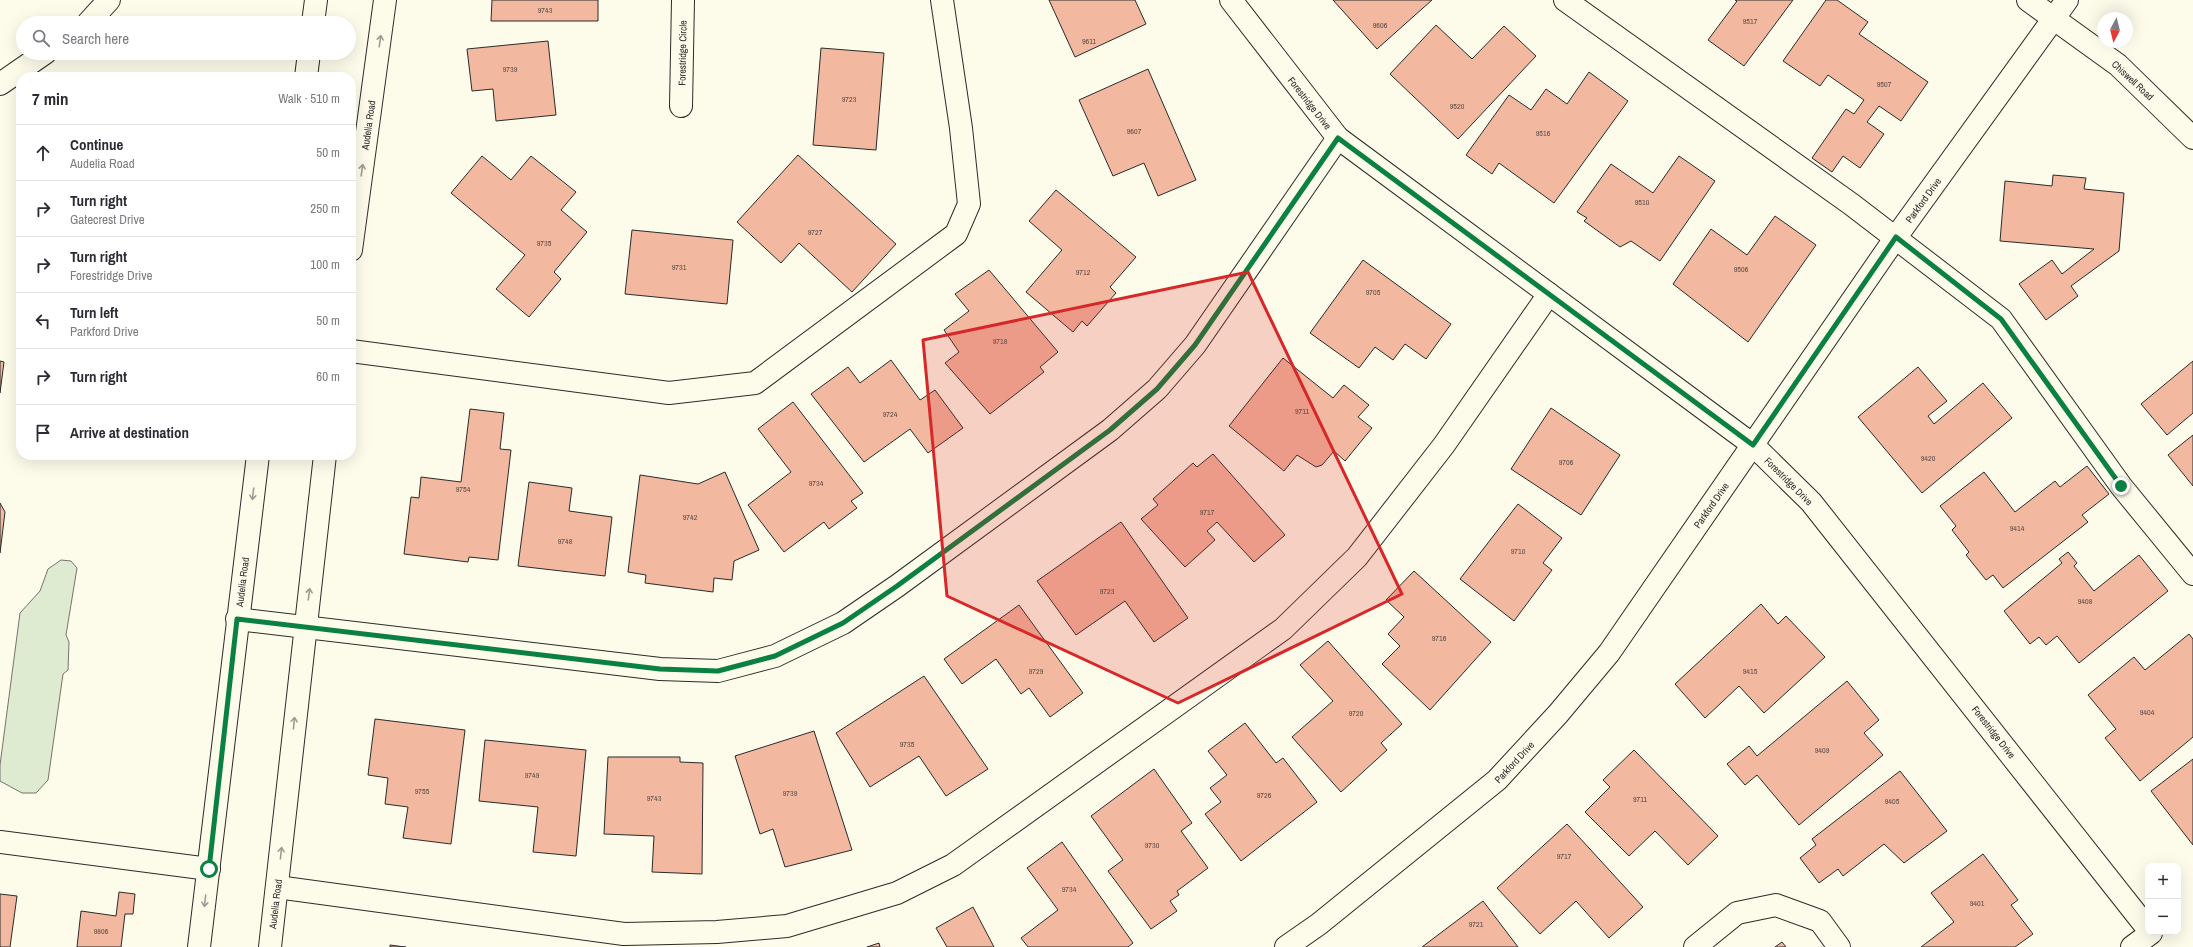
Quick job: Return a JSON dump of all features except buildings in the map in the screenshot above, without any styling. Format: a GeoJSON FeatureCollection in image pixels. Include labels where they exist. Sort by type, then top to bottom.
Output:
{"type":"FeatureCollection","features":[{"type":"Feature","properties":{"kind":"street"},"geometry":{"type":"LineString","coordinates":[[94,16],[109,0]]}},
{"type":"Feature","properties":{"kind":"street"},"geometry":{"type":"LineString","coordinates":[[314,16],[316,0]]}},
{"type":"Feature","properties":{"kind":"street","name":"Audelia Road"},"geometry":{"type":"LineString","coordinates":[[356,213],[385,0]]}},
{"type":"Feature","properties":{"kind":"street","name":"Forestridge Circle"},"geometry":{"type":"LineString","coordinates":[[681,106],[683,0]]}},
{"type":"Feature","properties":{"kind":"street"},"geometry":{"type":"LineString","coordinates":[[356,351],[669,393],[755,383],[956,234],[969,204],[961,128],[942,0]]}},
{"type":"Feature","properties":{"kind":"street","name":"Forestridge Drive"},"geometry":{"type":"LineString","coordinates":[[1231,0],[1338,138],[1753,445],[1811,502],[2145,925]]}},
{"type":"Feature","properties":{"kind":"street"},"geometry":{"type":"LineString","coordinates":[[1565,0],[1896,237],[2001,319],[2121,486],[2193,574]]}},
{"type":"Feature","properties":{"kind":"street","name":"Chiswell Road"},"geometry":{"type":"LineString","coordinates":[[2028,0],[2118,66],[2193,138]]}},
{"type":"Feature","properties":{"kind":"street","name":"Parkford Drive"},"geometry":{"type":"LineString","coordinates":[[1286,947],[1318,924],[1497,780],[1558,714],[1609,653],[1896,237],[2067,0]]}},
{"type":"Feature","properties":{"kind":"street"},"geometry":{"type":"LineString","coordinates":[[17,72],[35,60]]}},
{"type":"Feature","properties":{"kind":"street"},"geometry":{"type":"LineString","coordinates":[[307,72],[308,60]]}},
{"type":"Feature","properties":{"kind":"street"},"geometry":{"type":"LineString","coordinates":[[0,84],[16,73]]}},
{"type":"Feature","properties":{"kind":"street"},"geometry":{"type":"LineString","coordinates":[[237,619],[660,669],[718,671],[775,656],[843,623],[897,586],[1110,430],[1157,389],[1195,345],[1338,138]]}},
{"type":"Feature","properties":{"kind":"street"},"geometry":{"type":"LineString","coordinates":[[277,887],[624,934],[717,932],[787,926],[897,894],[953,865],[1283,629],[1357,557],[1444,445],[1549,294]]}},
{"type":"Feature","properties":{"kind":"street","name":"Audelia Road"},"geometry":{"type":"LineString","coordinates":[[199,947],[237,619],[257,460]]}},
{"type":"Feature","properties":{"kind":"street","name":"Audelia Road"},"geometry":{"type":"LineString","coordinates":[[270,947],[324,460]]}},
{"type":"Feature","properties":{"kind":"street"},"geometry":{"type":"LineString","coordinates":[[0,842],[209,869]]}},
{"type":"Feature","properties":{"kind":"street"},"geometry":{"type":"LineString","coordinates":[[1695,947],[1737,913],[1776,905],[1820,921],[1839,947]]}},
{"type":"Feature","properties":{"kind":"street"},"geometry":{"type":"LineString","coordinates":[[2132,947],[2147,935]]}},
{"type":"Feature","properties":{"kind":"street"},"geometry":{"type":"LineString","coordinates":[[2153,935],[2163,947]]}},
{"type":"Feature","properties":{"kind":"highlighted area"},"geometry":{"type":"Polygon","coordinates":[[[1248,272],[1402,594],[1178,703],[947,596],[923,340],[1248,272]]]}},
{"type":"Feature","properties":{"kind":"green space"},"geometry":{"type":"Polygon","coordinates":[[[61,560],[71,561],[77,568],[66,635],[69,642],[68,670],[63,674],[48,780],[36,793],[22,793],[0,781],[0,765],[20,613],[40,591],[48,569],[61,560]]]}},
{"type":"Feature","properties":{"kind":"route"},"geometry":{"type":"LineString","coordinates":[[209,869],[237,619],[660,669],[718,671],[775,656],[843,623],[897,586],[1110,430],[1157,389],[1195,345],[1338,138],[1753,445],[1896,237],[2001,319],[2121,486]]}}]}
